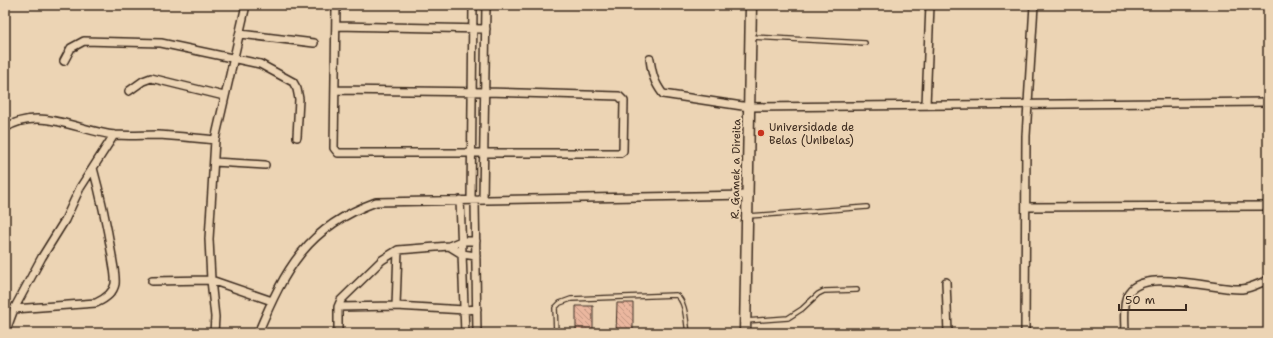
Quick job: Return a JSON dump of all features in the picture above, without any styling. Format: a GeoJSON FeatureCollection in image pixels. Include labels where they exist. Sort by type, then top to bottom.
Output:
{"type":"FeatureCollection","features":[{"type":"Feature","properties":{"kind":"main road","name":"R. Gamek a Direita"},"geometry":{"type":"LineString","coordinates":[[745,333],[751,5]]}},
{"type":"Feature","properties":{"kind":"street"},"geometry":{"type":"LineString","coordinates":[[214,333],[215,317],[209,239],[215,140],[246,5]]}},
{"type":"Feature","properties":{"kind":"street"},"geometry":{"type":"LineString","coordinates":[[336,5],[334,148],[338,153],[620,153],[623,150],[624,101],[619,96],[472,91],[336,90]]}},
{"type":"Feature","properties":{"kind":"street"},"geometry":{"type":"LineString","coordinates":[[473,5],[471,153],[476,241],[477,333]]}},
{"type":"Feature","properties":{"kind":"street"},"geometry":{"type":"LineString","coordinates":[[483,200],[486,92],[486,5]]}},
{"type":"Feature","properties":{"kind":"street"},"geometry":{"type":"LineString","coordinates":[[926,105],[930,5]]}},
{"type":"Feature","properties":{"kind":"street"},"geometry":{"type":"LineString","coordinates":[[1026,333],[1026,136],[1034,5]]}},
{"type":"Feature","properties":{"kind":"street"},"geometry":{"type":"LineString","coordinates":[[336,26],[486,29]]}},
{"type":"Feature","properties":{"kind":"street"},"geometry":{"type":"LineString","coordinates":[[240,34],[314,43]]}},
{"type":"Feature","properties":{"kind":"street"},"geometry":{"type":"LineString","coordinates":[[64,61],[71,48],[84,41],[161,43],[234,57],[267,66],[293,82],[297,89],[299,99],[297,137]]}},
{"type":"Feature","properties":{"kind":"street"},"geometry":{"type":"LineString","coordinates":[[650,59],[652,74],[656,84],[663,94],[749,107],[1028,103],[1268,102]]}},
{"type":"Feature","properties":{"kind":"street"},"geometry":{"type":"LineString","coordinates":[[129,92],[143,81],[151,78],[224,96]]}},
{"type":"Feature","properties":{"kind":"street"},"geometry":{"type":"LineString","coordinates":[[5,128],[18,122],[48,119],[114,135],[157,135],[215,140]]}},
{"type":"Feature","properties":{"kind":"street"},"geometry":{"type":"LineString","coordinates":[[5,333],[14,309],[42,257],[66,220],[80,188],[114,135]]}},
{"type":"Feature","properties":{"kind":"street"},"geometry":{"type":"LineString","coordinates":[[214,162],[265,165]]}},
{"type":"Feature","properties":{"kind":"street"},"geometry":{"type":"LineString","coordinates":[[14,309],[96,303],[108,296],[112,291],[115,284],[109,236],[93,168]]}},
{"type":"Feature","properties":{"kind":"street"},"geometry":{"type":"LineString","coordinates":[[258,333],[280,284],[300,253],[318,234],[341,218],[376,202],[748,194]]}},
{"type":"Feature","properties":{"kind":"street"},"geometry":{"type":"LineString","coordinates":[[460,200],[465,333]]}},
{"type":"Feature","properties":{"kind":"street"},"geometry":{"type":"LineString","coordinates":[[1027,207],[1268,206]]}},
{"type":"Feature","properties":{"kind":"street"},"geometry":{"type":"LineString","coordinates":[[338,333],[338,307],[347,292],[382,260],[398,250],[449,246],[461,241],[476,241]]}},
{"type":"Feature","properties":{"kind":"street"},"geometry":{"type":"LineString","coordinates":[[449,246],[462,254],[476,256]]}},
{"type":"Feature","properties":{"kind":"street"},"geometry":{"type":"LineString","coordinates":[[396,306],[398,250]]}},
{"type":"Feature","properties":{"kind":"street"},"geometry":{"type":"LineString","coordinates":[[152,281],[211,280],[272,301]]}},
{"type":"Feature","properties":{"kind":"street"},"geometry":{"type":"LineString","coordinates":[[1125,333],[1127,297],[1134,287],[1141,283],[1180,282],[1213,287],[1243,289],[1268,280]]}},
{"type":"Feature","properties":{"kind":"street"},"geometry":{"type":"LineString","coordinates":[[946,282],[948,333]]}},
{"type":"Feature","properties":{"kind":"street"},"geometry":{"type":"LineString","coordinates":[[338,307],[396,306],[465,310],[477,309]]}},
{"type":"Feature","properties":{"kind":"lane"},"geometry":{"type":"LineString","coordinates":[[750,37],[865,43]]}},
{"type":"Feature","properties":{"kind":"lane"},"geometry":{"type":"LineString","coordinates":[[748,216],[867,207]]}},
{"type":"Feature","properties":{"kind":"lane"},"geometry":{"type":"LineString","coordinates":[[745,321],[788,318],[802,309],[818,294],[824,291],[857,290]]}},
{"type":"Feature","properties":{"kind":"lane"},"geometry":{"type":"LineString","coordinates":[[556,333],[555,308],[560,303],[571,300],[676,295],[683,303],[688,333]]}},
{"type":"Feature","properties":{"kind":"building"},"geometry":{"type":"Polygon","coordinates":[[[617,303],[633,303],[633,333],[616,333],[617,303]]]}},
{"type":"Feature","properties":{"kind":"building"},"geometry":{"type":"Polygon","coordinates":[[[576,306],[593,306],[593,333],[576,333],[576,306]]]}},
{"type":"Feature","properties":{"kind":"place","name":"Universidade de Belas (Unibelas)"},"geometry":{"type":"Point","coordinates":[761,133]}}]}
